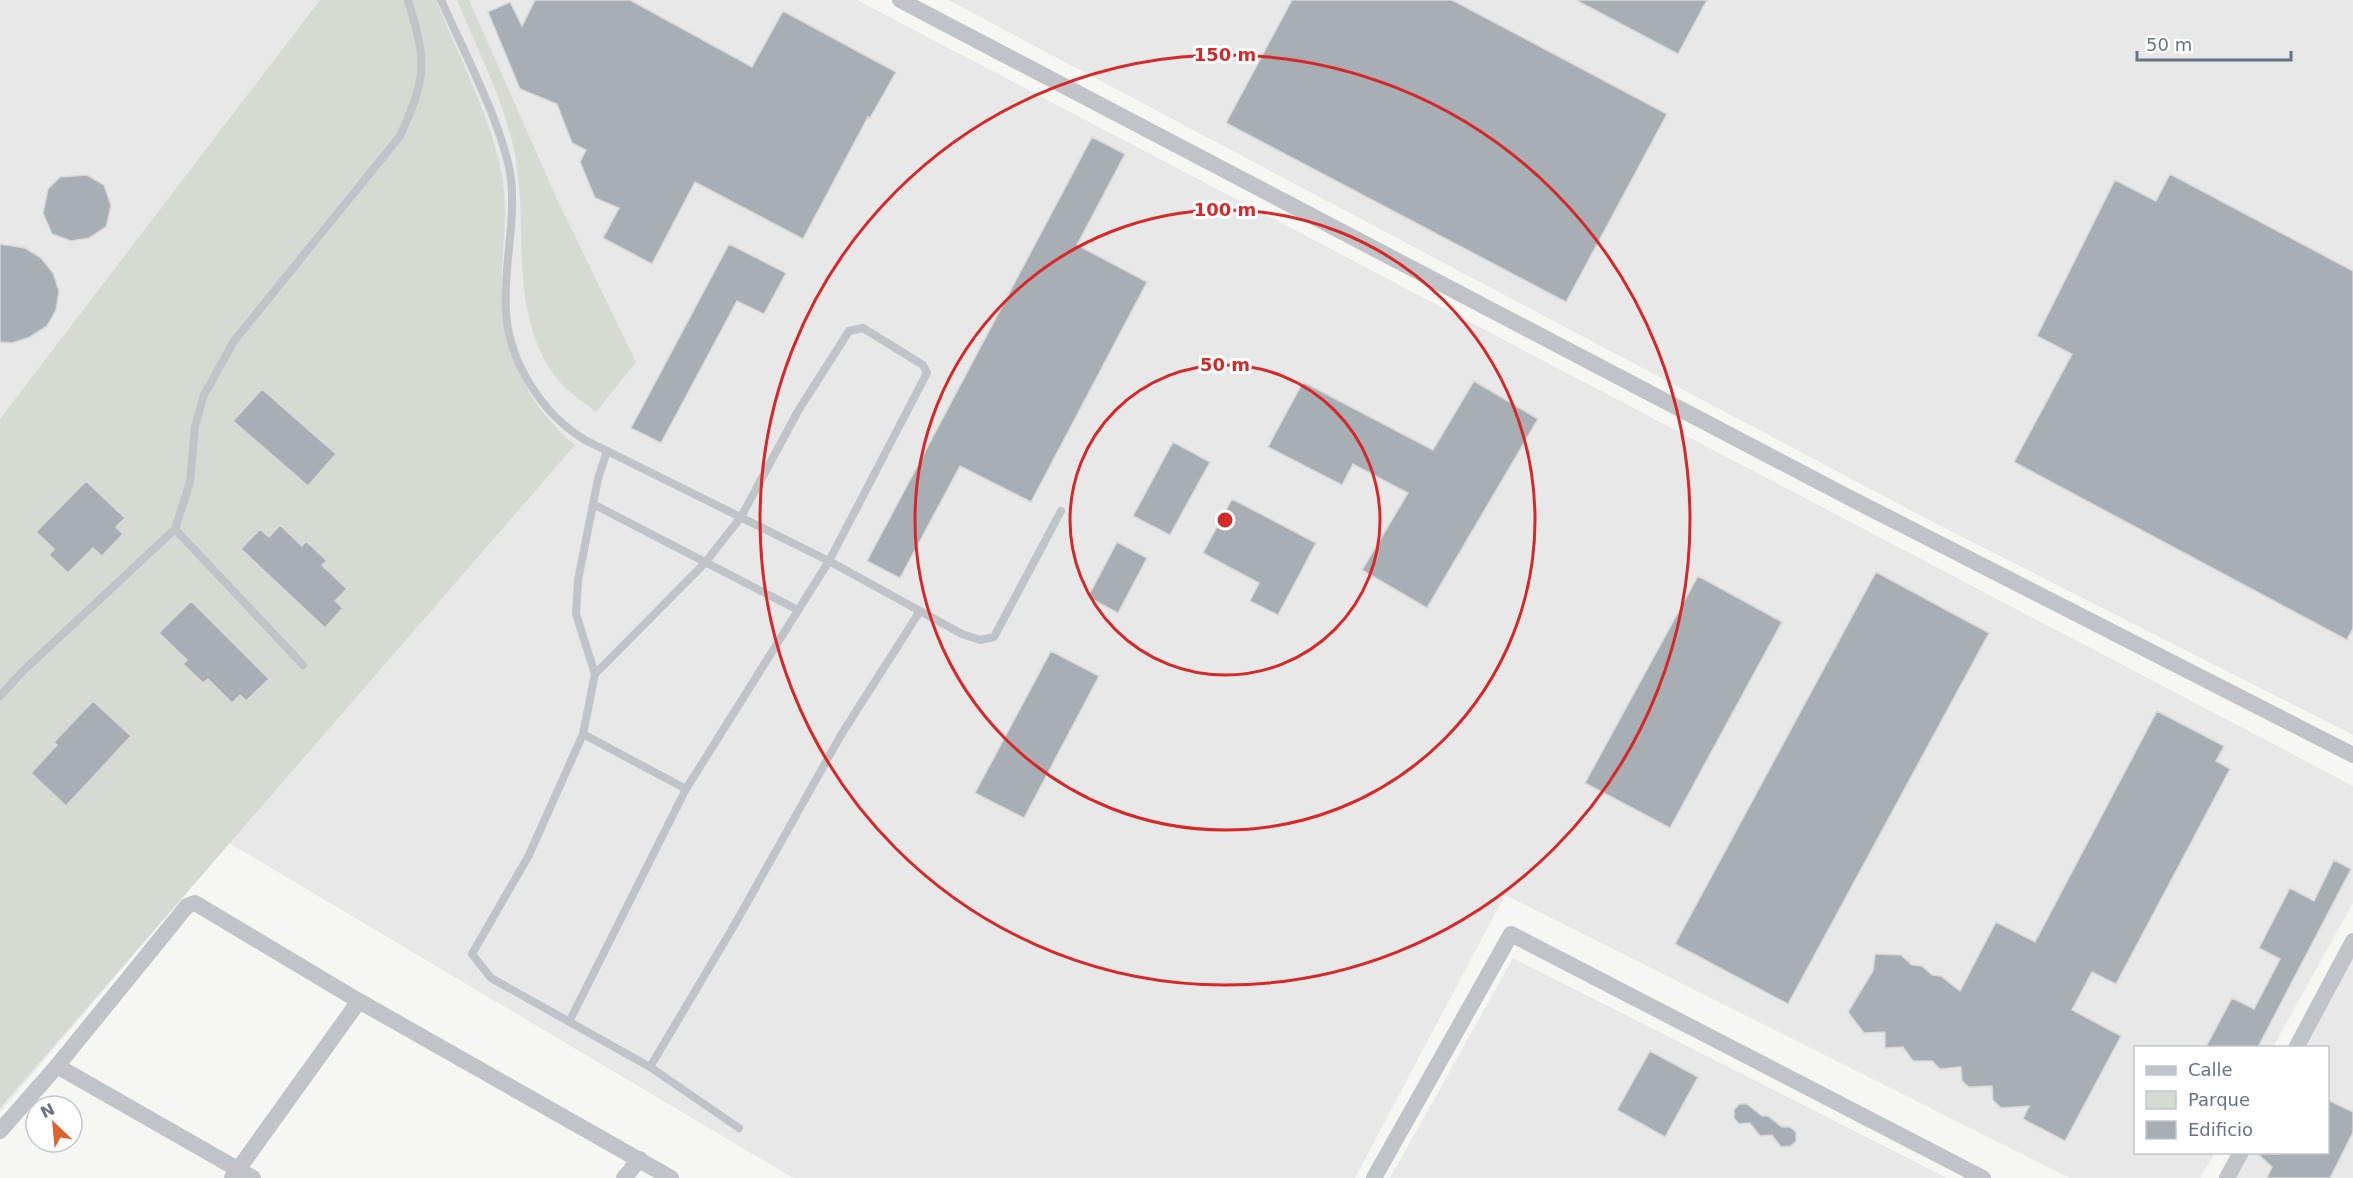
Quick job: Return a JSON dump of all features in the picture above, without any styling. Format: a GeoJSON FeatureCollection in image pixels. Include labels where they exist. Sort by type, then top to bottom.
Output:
{"type":"FeatureCollection","features":[{"type":"Feature","properties":{"kind":"street"},"geometry":{"type":"LineString","coordinates":[[900,0],[1848,497],[2353,755]]}},
{"type":"Feature","properties":{"kind":"street"},"geometry":{"type":"LineString","coordinates":[[0,1131],[57,1066],[187,906],[195,903],[359,1001],[671,1178]]}},
{"type":"Feature","properties":{"kind":"street"},"geometry":{"type":"LineString","coordinates":[[1374,1178],[1511,934],[1983,1178]]}},
{"type":"Feature","properties":{"kind":"street"},"geometry":{"type":"LineString","coordinates":[[2297,1046],[2353,941]]}},
{"type":"Feature","properties":{"kind":"street"},"geometry":{"type":"LineString","coordinates":[[235,1174],[359,1001]]}},
{"type":"Feature","properties":{"kind":"street"},"geometry":{"type":"LineString","coordinates":[[57,1066],[235,1174],[253,1178]]}},
{"type":"Feature","properties":{"kind":"street"},"geometry":{"type":"LineString","coordinates":[[2227,1178],[2240,1154]]}},
{"type":"Feature","properties":{"kind":"street"},"geometry":{"type":"LineString","coordinates":[[624,1178],[640,1159]]}},
{"type":"Feature","properties":{"kind":"lane"},"geometry":{"type":"LineString","coordinates":[[0,696],[23,670],[175,530],[190,482],[195,426],[204,394],[234,341],[400,136],[415,103],[423,75],[422,53],[408,0]]}},
{"type":"Feature","properties":{"kind":"lane"},"geometry":{"type":"LineString","coordinates":[[441,0],[496,127],[511,178],[505,311],[508,332],[516,355],[534,392],[555,418],[571,431],[607,451],[829,561],[962,634],[980,640],[994,637],[1060,511]]}},
{"type":"Feature","properties":{"kind":"lane"},"geometry":{"type":"LineString","coordinates":[[569,1022],[686,789],[829,561],[927,373],[923,365],[863,328],[849,331],[798,411],[741,518],[704,564],[595,674]]}},
{"type":"Feature","properties":{"kind":"lane"},"geometry":{"type":"LineString","coordinates":[[607,451],[593,504],[578,580],[576,614],[595,674],[583,734],[529,855],[472,954],[491,978],[650,1067],[739,1128]]}},
{"type":"Feature","properties":{"kind":"lane"},"geometry":{"type":"LineString","coordinates":[[593,504],[704,564],[798,610]]}},
{"type":"Feature","properties":{"kind":"lane"},"geometry":{"type":"LineString","coordinates":[[175,530],[303,664]]}},
{"type":"Feature","properties":{"kind":"lane"},"geometry":{"type":"LineString","coordinates":[[650,1067],[735,924],[841,735],[920,611]]}},
{"type":"Feature","properties":{"kind":"lane"},"geometry":{"type":"LineString","coordinates":[[583,734],[686,789]]}},
{"type":"Feature","properties":{"kind":"shaded area"},"geometry":{"type":"Polygon","coordinates":[[[0,0],[857,0],[2353,786],[2353,903],[2274,1046],[2134,1046],[2134,1154],[2214,1154],[2200,1178],[2070,1178],[1505,895],[1355,1178],[793,1178],[229,843],[0,1112],[0,0]]]}},
{"type":"Feature","properties":{"kind":"shaded area"},"geometry":{"type":"Polygon","coordinates":[[[948,0],[2353,0],[2353,735],[1927,519],[948,0]]]}},
{"type":"Feature","properties":{"kind":"shaded area"},"geometry":{"type":"Polygon","coordinates":[[[2353,949],[2353,1178],[2226,1178],[2239,1154],[2329,1154],[2329,1046],[2299,1046],[2353,949]]]}},
{"type":"Feature","properties":{"kind":"shaded area"},"geometry":{"type":"Polygon","coordinates":[[[1513,958],[1947,1178],[1390,1178],[1513,958]]]}},
{"type":"Feature","properties":{"kind":"green space"},"geometry":{"type":"Polygon","coordinates":[[[320,0],[436,0],[482,109],[502,175],[505,212],[502,300],[510,347],[528,390],[541,410],[575,445],[0,1108],[0,419],[320,0]]]}},
{"type":"Feature","properties":{"kind":"green space"},"geometry":{"type":"Polygon","coordinates":[[[457,0],[469,0],[556,197],[636,362],[596,412],[561,384],[538,345],[529,318],[524,290],[518,174],[513,145],[495,90],[457,0]]]}},
{"type":"Feature","properties":{"kind":"building"},"geometry":{"type":"Polygon","coordinates":[[[535,0],[630,0],[752,67],[783,11],[896,72],[870,118],[868,117],[803,239],[695,182],[652,264],[603,238],[619,208],[595,198],[580,162],[586,150],[572,143],[557,104],[520,89],[488,12],[510,2],[522,26],[535,0]]]}},
{"type":"Feature","properties":{"kind":"building"},"geometry":{"type":"Polygon","coordinates":[[[1292,0],[1452,0],[1667,114],[1566,302],[1226,123],[1292,0]]]}},
{"type":"Feature","properties":{"kind":"building"},"geometry":{"type":"Polygon","coordinates":[[[1576,0],[1707,0],[1678,54],[1576,0]]]}},
{"type":"Feature","properties":{"kind":"building"},"geometry":{"type":"Polygon","coordinates":[[[1092,137],[1125,154],[1077,245],[1147,282],[1031,502],[960,466],[900,578],[867,561],[1092,137]]]}},
{"type":"Feature","properties":{"kind":"building"},"geometry":{"type":"Polygon","coordinates":[[[2170,174],[2353,271],[2353,628],[2347,640],[2014,462],[2072,354],[2037,336],[2115,180],[2156,201],[2170,174]]]}},
{"type":"Feature","properties":{"kind":"building"},"geometry":{"type":"Polygon","coordinates":[[[87,175],[104,185],[111,206],[106,227],[89,238],[71,241],[52,234],[43,213],[48,189],[60,177],[87,175]]]}},
{"type":"Feature","properties":{"kind":"building"},"geometry":{"type":"Polygon","coordinates":[[[0,244],[25,248],[41,258],[53,273],[59,291],[56,310],[47,326],[30,337],[12,343],[0,342],[0,244]]]}},
{"type":"Feature","properties":{"kind":"building"},"geometry":{"type":"Polygon","coordinates":[[[729,244],[786,273],[764,314],[737,301],[661,443],[631,428],[729,244]]]}},
{"type":"Feature","properties":{"kind":"building"},"geometry":{"type":"Polygon","coordinates":[[[1474,381],[1538,419],[1427,608],[1362,570],[1408,493],[1353,464],[1342,485],[1268,447],[1303,382],[1433,450],[1474,381]]]}},
{"type":"Feature","properties":{"kind":"building"},"geometry":{"type":"Polygon","coordinates":[[[262,389],[336,454],[308,486],[233,421],[262,389]]]}},
{"type":"Feature","properties":{"kind":"building"},"geometry":{"type":"Polygon","coordinates":[[[1173,442],[1210,462],[1170,535],[1133,516],[1173,442]]]}},
{"type":"Feature","properties":{"kind":"building"},"geometry":{"type":"Polygon","coordinates":[[[86,481],[125,518],[116,527],[123,534],[102,556],[93,548],[68,573],[49,555],[54,549],[36,532],[86,481]]]}},
{"type":"Feature","properties":{"kind":"building"},"geometry":{"type":"Polygon","coordinates":[[[1232,499],[1316,543],[1278,615],[1250,601],[1259,583],[1203,553],[1232,499]]]}},
{"type":"Feature","properties":{"kind":"building"},"geometry":{"type":"Polygon","coordinates":[[[280,525],[302,546],[306,541],[327,561],[322,565],[347,589],[335,601],[343,608],[325,628],[241,549],[260,529],[269,537],[280,525]]]}},
{"type":"Feature","properties":{"kind":"building"},"geometry":{"type":"Polygon","coordinates":[[[1117,542],[1147,558],[1118,613],[1088,597],[1117,542]]]}},
{"type":"Feature","properties":{"kind":"building"},"geometry":{"type":"Polygon","coordinates":[[[1876,572],[1989,633],[1788,1004],[1675,944],[1876,572]]]}},
{"type":"Feature","properties":{"kind":"building"},"geometry":{"type":"Polygon","coordinates":[[[1698,576],[1782,622],[1670,828],[1585,783],[1698,576]]]}},
{"type":"Feature","properties":{"kind":"building"},"geometry":{"type":"Polygon","coordinates":[[[191,601],[269,679],[246,701],[240,695],[232,703],[208,679],[203,683],[183,664],[187,660],[159,633],[191,601]]]}},
{"type":"Feature","properties":{"kind":"building"},"geometry":{"type":"Polygon","coordinates":[[[1051,651],[1099,676],[1024,818],[975,793],[1051,651]]]}},
{"type":"Feature","properties":{"kind":"building"},"geometry":{"type":"Polygon","coordinates":[[[93,701],[131,736],[66,806],[31,773],[57,745],[54,742],[93,701]]]}},
{"type":"Feature","properties":{"kind":"building"},"geometry":{"type":"Polygon","coordinates":[[[2157,711],[2224,746],[2216,761],[2230,769],[2116,984],[2092,972],[2072,1010],[2121,1036],[2065,1141],[2023,1119],[2029,1106],[2001,1108],[1993,1100],[1992,1086],[1969,1087],[1962,1081],[1961,1067],[1940,1069],[1932,1061],[1913,1061],[1903,1047],[1885,1048],[1885,1032],[1864,1033],[1848,1012],[1873,971],[1875,954],[1901,955],[1912,965],[1922,966],[1932,975],[1941,976],[1960,991],[1996,922],[2035,942],[2157,711]]]}},
{"type":"Feature","properties":{"kind":"building"},"geometry":{"type":"Polygon","coordinates":[[[2334,860],[2351,869],[2259,1046],[2207,1046],[2232,998],[2254,1009],[2280,959],[2259,948],[2290,888],[2314,901],[2334,860]]]}},
{"type":"Feature","properties":{"kind":"building"},"geometry":{"type":"Polygon","coordinates":[[[1650,1051],[1698,1077],[1665,1137],[1617,1110],[1650,1051]]]}},
{"type":"Feature","properties":{"kind":"building"},"geometry":{"type":"Polygon","coordinates":[[[2329,1100],[2353,1112],[2353,1132],[2330,1178],[2267,1178],[2272,1167],[2258,1154],[2329,1154],[2329,1100]]]}},
{"type":"Feature","properties":{"kind":"building"},"geometry":{"type":"Polygon","coordinates":[[[1739,1104],[1747,1104],[1782,1127],[1790,1127],[1796,1132],[1796,1141],[1791,1146],[1781,1147],[1772,1135],[1760,1136],[1750,1123],[1739,1124],[1734,1118],[1734,1110],[1739,1104]]]}}]}
